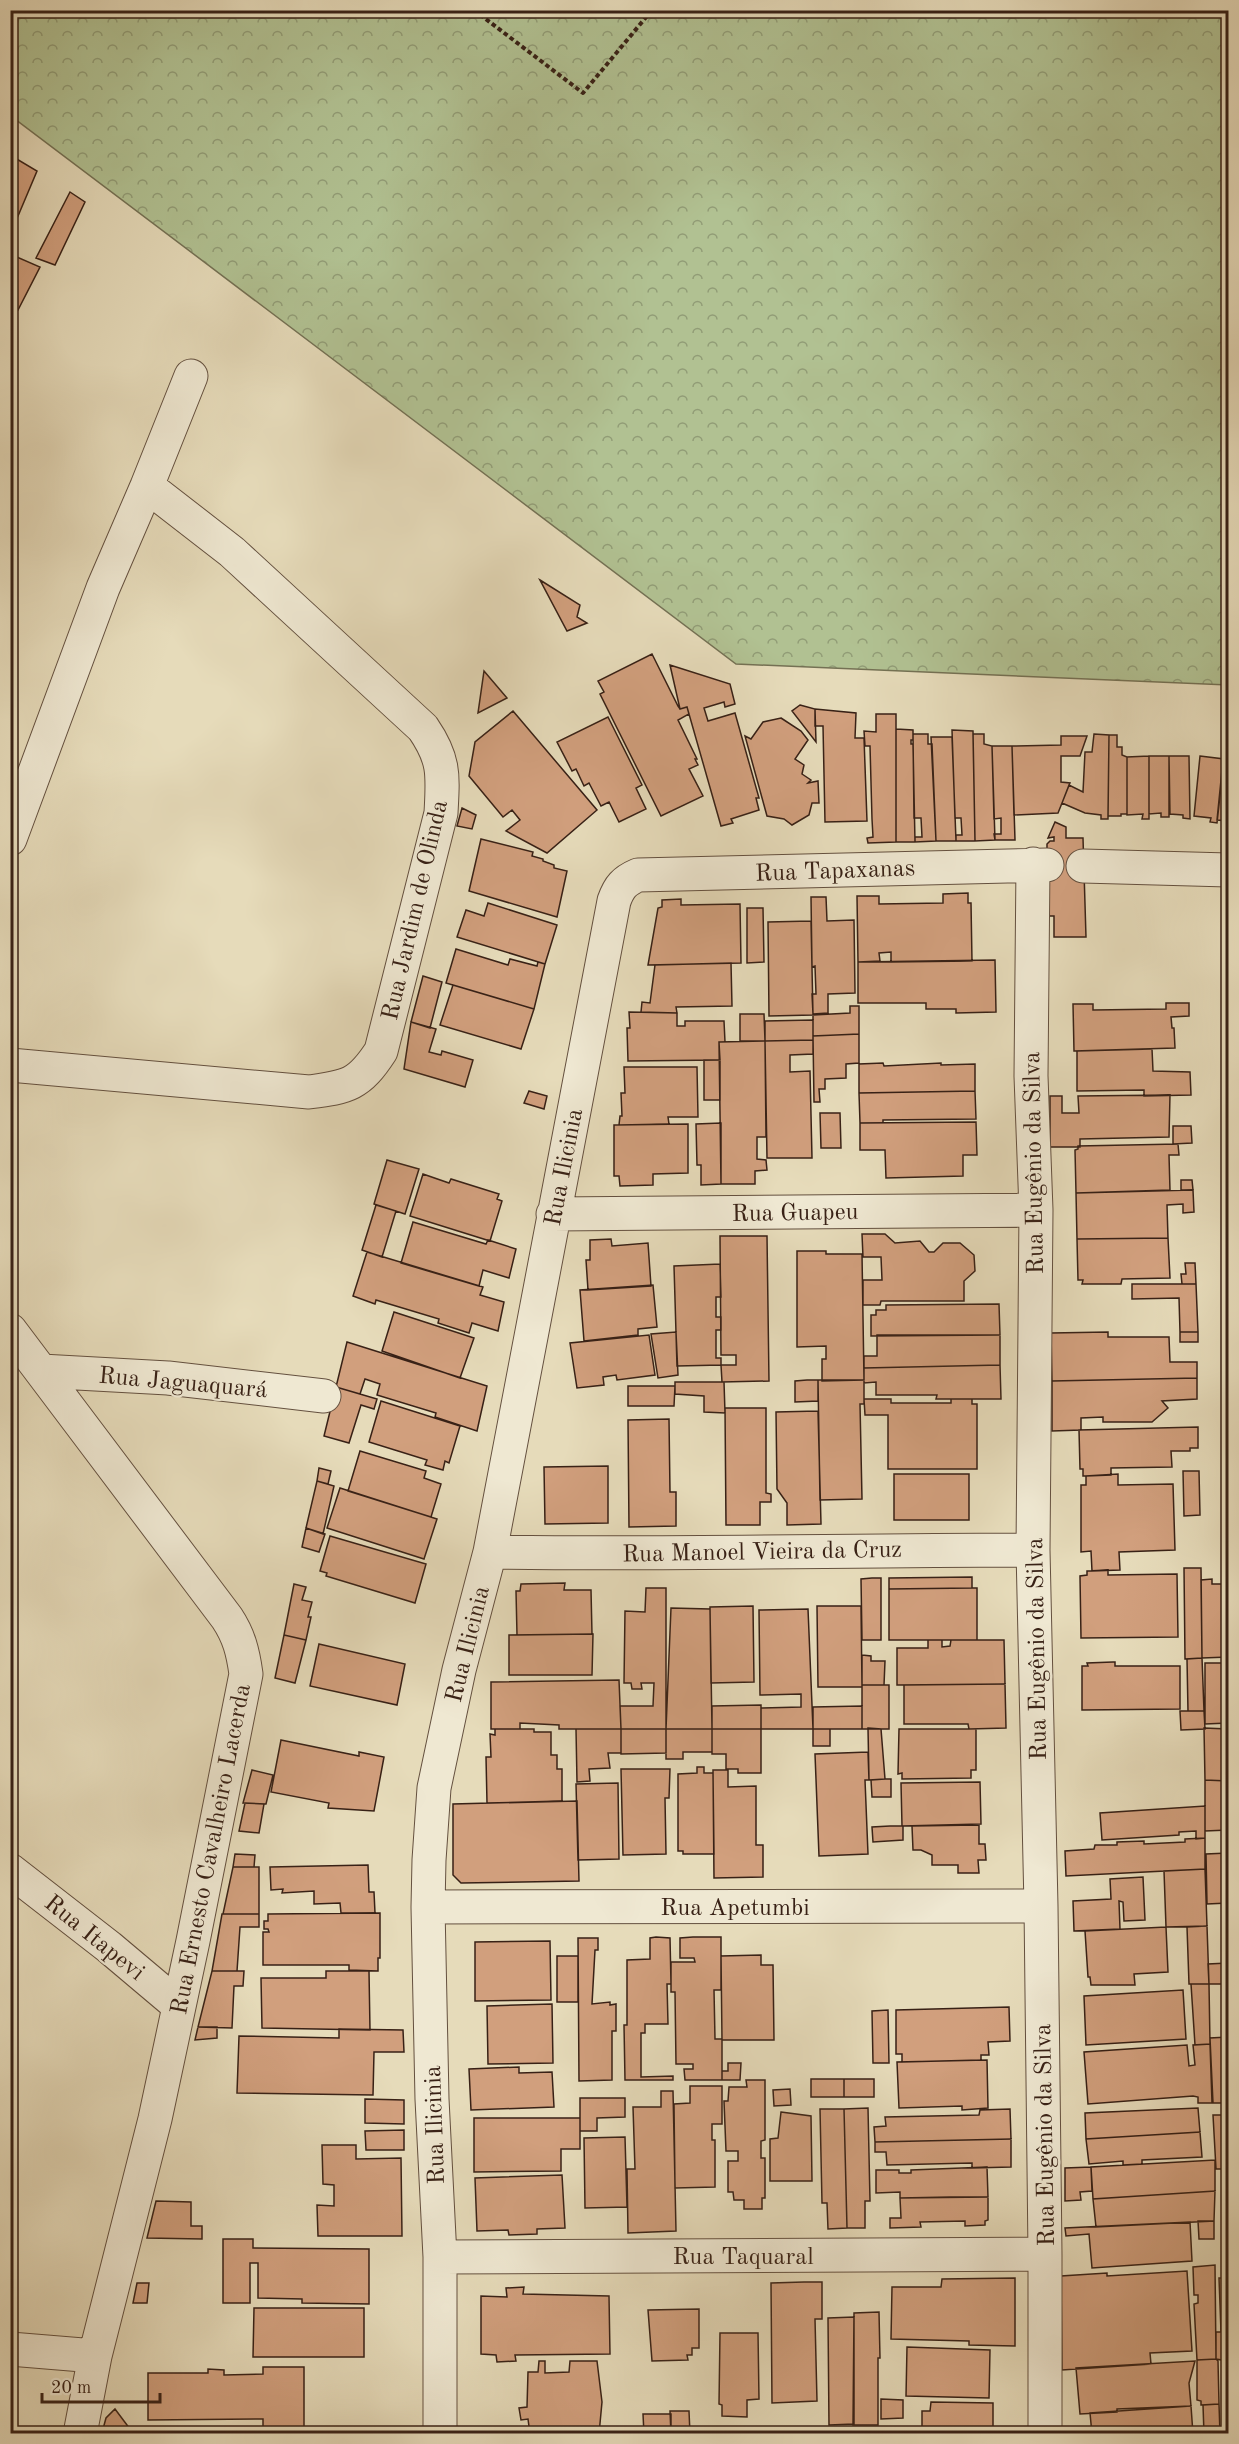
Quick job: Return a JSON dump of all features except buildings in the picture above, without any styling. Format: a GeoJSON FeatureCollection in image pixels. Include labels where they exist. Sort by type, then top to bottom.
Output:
{"type":"FeatureCollection","features":[{"type":"Feature","properties":{"kind":"street"},"geometry":{"type":"LineString","coordinates":[[10,839],[103,588],[147,486],[190,376]]}},
{"type":"Feature","properties":{"kind":"street","name":"Rua Jardim de Olinda"},"geometry":{"type":"LineString","coordinates":[[10,1065],[309,1092],[348,1085],[368,1072],[381,1051],[441,813],[443,780],[440,758],[423,728],[232,552],[147,486]]}},
{"type":"Feature","properties":{"kind":"street","name":"Rua Tapaxanas"},"geometry":{"type":"LineString","coordinates":[[638,875],[1040,864]]}},
{"type":"Feature","properties":{"kind":"street","name":"Rua Eugênio da Silva"},"geometry":{"type":"LineString","coordinates":[[1040,864],[1030,1076],[1036,1209],[1033,1550],[1041,1906],[1045,2433]]}},
{"type":"Feature","properties":{"kind":"street"},"geometry":{"type":"LineString","coordinates":[[1083,866],[1228,870]]}},
{"type":"Feature","properties":{"kind":"street","name":"Rua Ilicinia"},"geometry":{"type":"LineString","coordinates":[[440,2433],[440,2257],[432,2099],[428,1907],[434,1788],[459,1670],[490,1552],[614,901],[619,888],[627,880],[638,875]]}},
{"type":"Feature","properties":{"kind":"street","name":"Rua Guapeu"},"geometry":{"type":"LineString","coordinates":[[553,1214],[1036,1209]]}},
{"type":"Feature","properties":{"kind":"street","name":"Rua Ernesto Cavalheiro Lacerda"},"geometry":{"type":"LineString","coordinates":[[10,1330],[227,1618],[237,1634],[243,1652],[246,1674],[155,2119],[95,2356],[80,2433]]}},
{"type":"Feature","properties":{"kind":"street","name":"Rua Jaguaquará"},"geometry":{"type":"LineString","coordinates":[[41,1371],[168,1378],[324,1396]]}},
{"type":"Feature","properties":{"kind":"street","name":"Rua Manoel Vieira da Cruz"},"geometry":{"type":"LineString","coordinates":[[490,1552],[726,1553],[832,1549],[1033,1550]]}},
{"type":"Feature","properties":{"kind":"street","name":"Rua Itapevi"},"geometry":{"type":"LineString","coordinates":[[10,1870],[109,1947],[179,2006]]}},
{"type":"Feature","properties":{"kind":"street","name":"Rua Apetumbi"},"geometry":{"type":"LineString","coordinates":[[428,1907],[1041,1906]]}},
{"type":"Feature","properties":{"kind":"street","name":"Rua Taquaral"},"geometry":{"type":"LineString","coordinates":[[440,2257],[1045,2254]]}},
{"type":"Feature","properties":{"kind":"street"},"geometry":{"type":"LineString","coordinates":[[10,2349],[95,2356]]}},
{"type":"Feature","properties":{"kind":"path"},"geometry":{"type":"LineString","coordinates":[[474,10],[583,93],[652,10]]}},
{"type":"Feature","properties":{"kind":"green space"},"geometry":{"type":"Polygon","coordinates":[[[10,11],[1228,11],[1228,685],[736,664],[11,116],[10,11]]]}}]}
